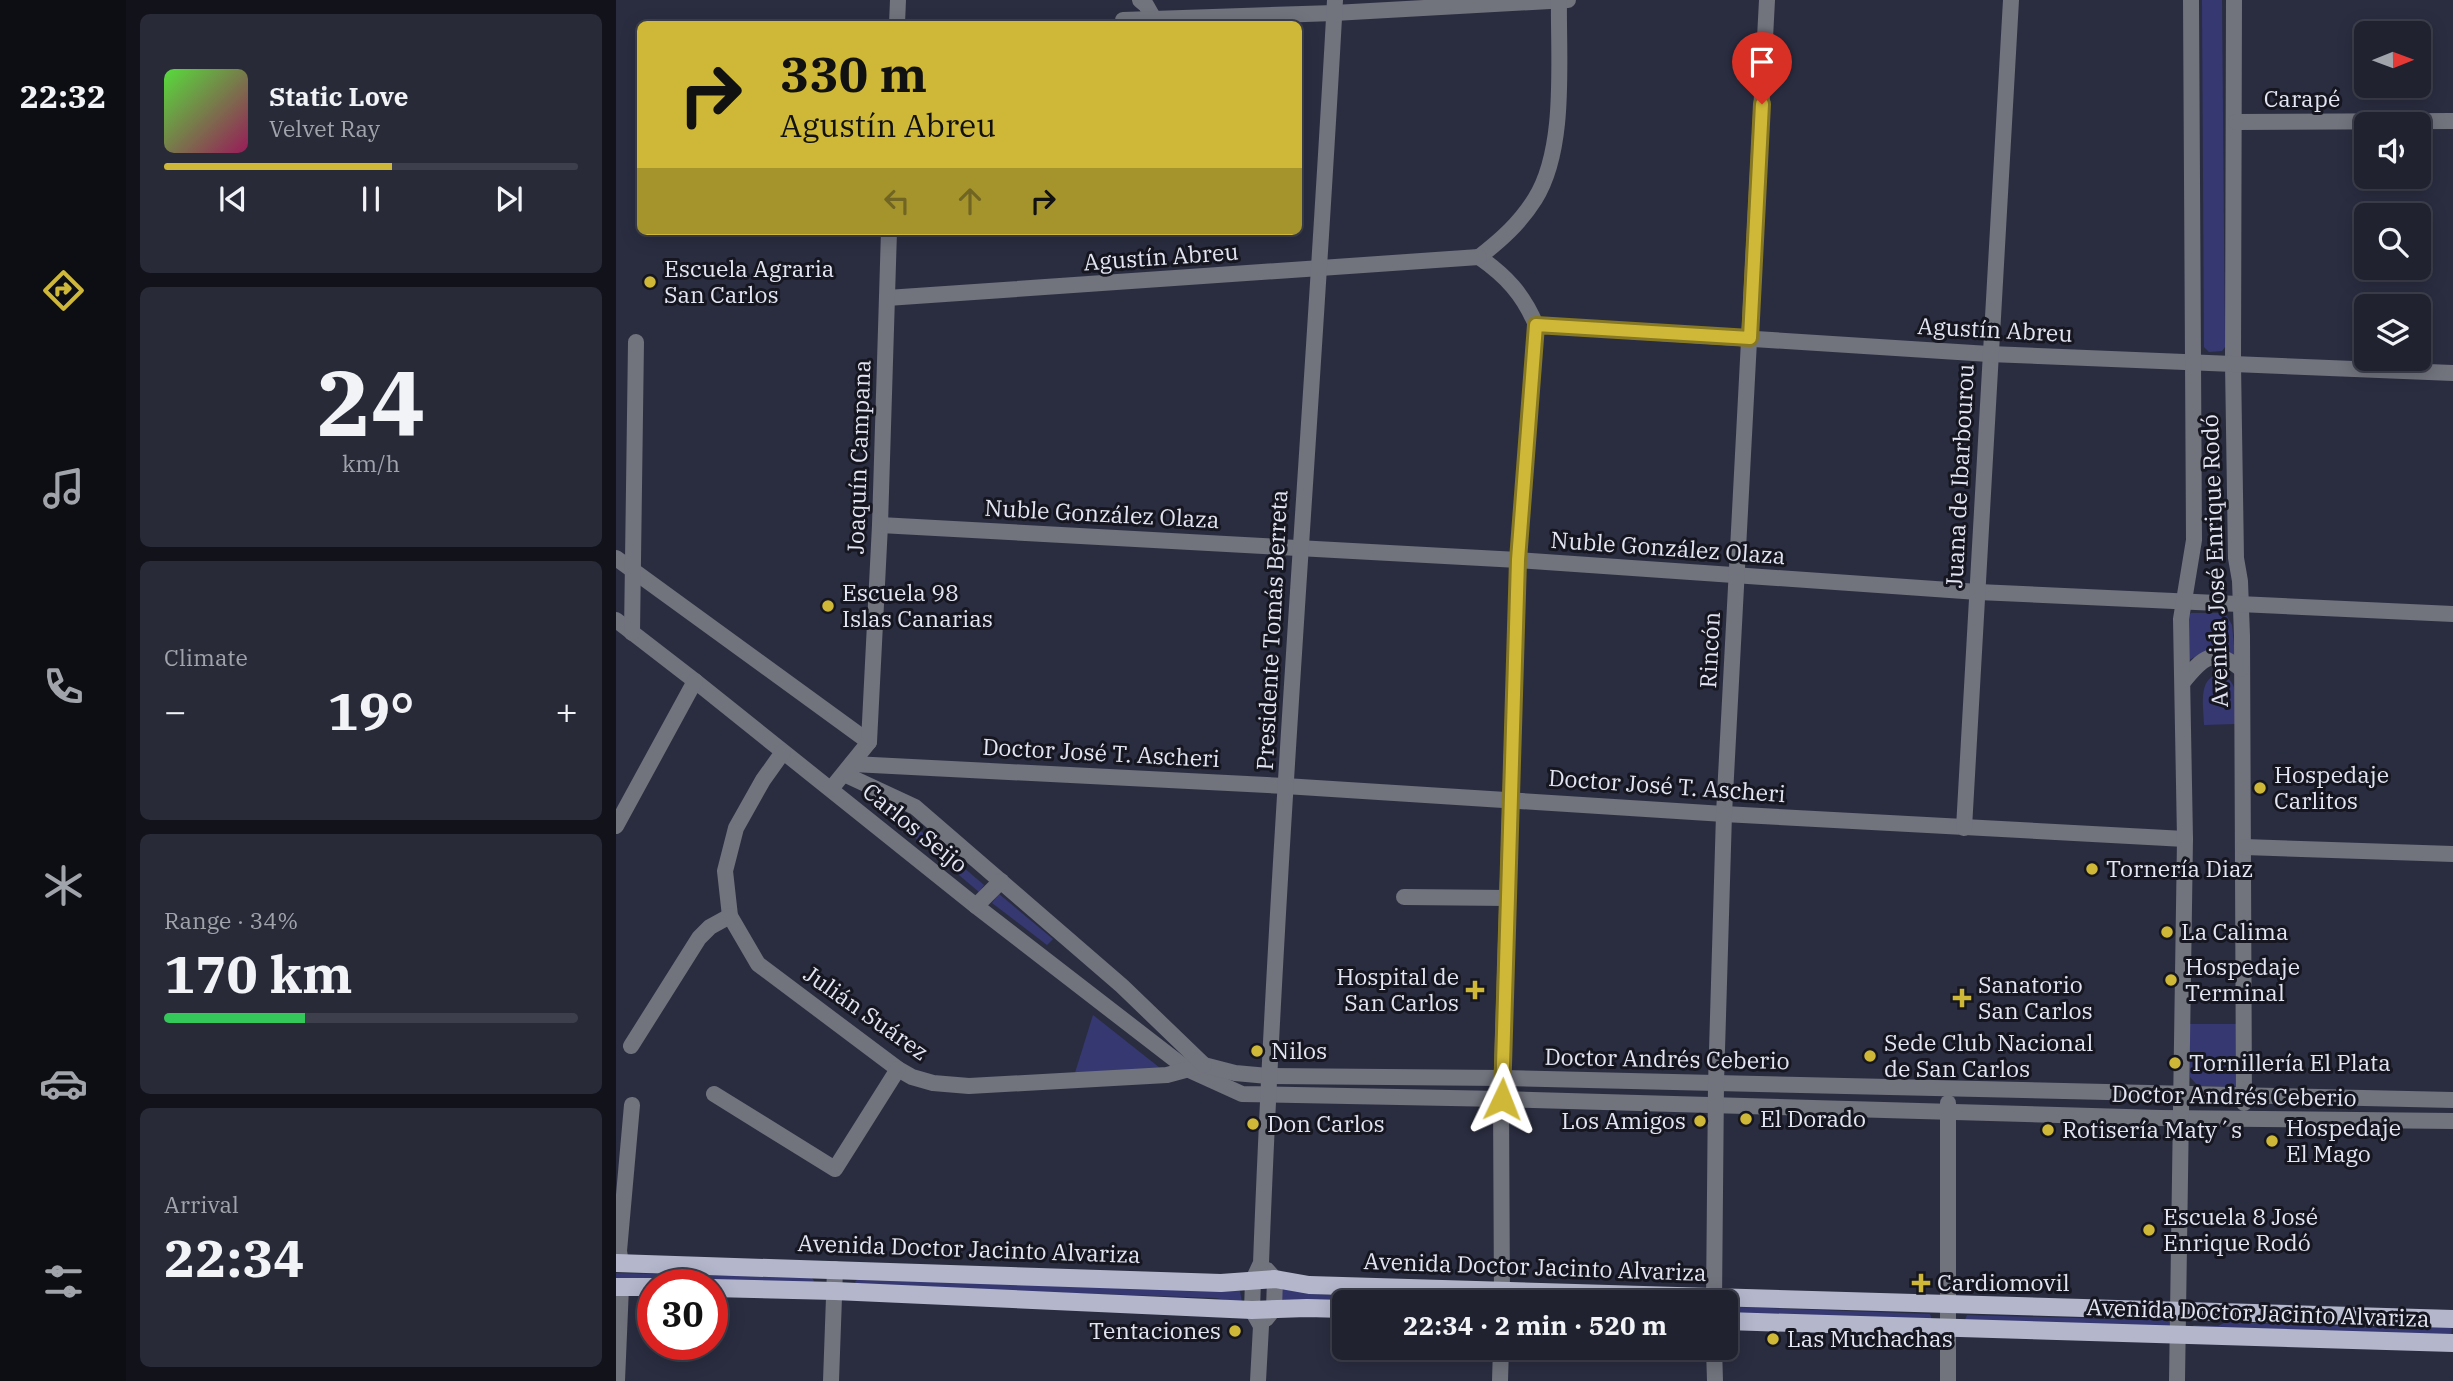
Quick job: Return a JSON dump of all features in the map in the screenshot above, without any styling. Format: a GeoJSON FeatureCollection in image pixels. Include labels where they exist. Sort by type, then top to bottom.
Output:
{"type":"FeatureCollection","features":[{"type":"Feature","properties":{"kind":"main road","name":"Avenida Doctor Jacinto Alvariza"},"geometry":{"type":"LineString","coordinates":[[618,1263],[1208,1282],[1275,1279],[1309,1285],[1397,1290]]}},
{"type":"Feature","properties":{"kind":"main road"},"geometry":{"type":"LineString","coordinates":[[618,1287],[637,1287]]}},
{"type":"Feature","properties":{"kind":"main road","name":"Avenida Doctor Jacinto Alvariza"},"geometry":{"type":"LineString","coordinates":[[728,1289],[835,1291],[1256,1318],[1274,1309],[1332,1309]]}},
{"type":"Feature","properties":{"kind":"main road","name":"Avenida Doctor Jacinto Alvariza"},"geometry":{"type":"LineString","coordinates":[[1738,1300],[2453,1319]]}},
{"type":"Feature","properties":{"kind":"main road","name":"Avenida Doctor Jacinto Alvariza"},"geometry":{"type":"LineString","coordinates":[[1738,1321],[2453,1343]]}},
{"type":"Feature","properties":{"kind":"street"},"geometry":{"type":"LineString","coordinates":[[897,21],[898,0]]}},
{"type":"Feature","properties":{"kind":"street"},"geometry":{"type":"LineString","coordinates":[[1140,0],[1154,19]]}},
{"type":"Feature","properties":{"kind":"street"},"geometry":{"type":"LineString","coordinates":[[1502,1290],[1502,1078],[1518,560],[1536,325],[1526,302],[1501,274],[1479,257],[1508,233],[1522,217],[1536,197],[1548,172],[1557,118],[1559,0]]}},
{"type":"Feature","properties":{"kind":"street"},"geometry":{"type":"LineString","coordinates":[[1123,20],[1335,6],[1568,0]]}},
{"type":"Feature","properties":{"kind":"street","name":"Rincón"},"geometry":{"type":"LineString","coordinates":[[1714,1290],[1724,814],[1767,0]]}},
{"type":"Feature","properties":{"kind":"street","name":"Juana de Ibarbourou"},"geometry":{"type":"LineString","coordinates":[[1964,828],[2011,0]]}},
{"type":"Feature","properties":{"kind":"street","name":"Avenida José Enrique Rodó"},"geometry":{"type":"LineString","coordinates":[[2177,1381],[2185,839],[2182,603],[2194,540],[2191,0]]}},
{"type":"Feature","properties":{"kind":"street","name":"Avenida José Enrique Rodó"},"geometry":{"type":"LineString","coordinates":[[2234,0],[2236,122],[2233,364],[2235,558],[2241,605],[2243,1120]]}},
{"type":"Feature","properties":{"kind":"street","name":"Presidente Tomás Berreta"},"geometry":{"type":"LineString","coordinates":[[1258,1381],[1253,1280],[1261,1263],[1268,1076],[1299,548],[1335,6]]}},
{"type":"Feature","properties":{"kind":"street","name":"Carapé"},"geometry":{"type":"LineString","coordinates":[[2236,122],[2453,121]]}},
{"type":"Feature","properties":{"kind":"street","name":"Joaquín Campana"},"geometry":{"type":"LineString","coordinates":[[869,742],[880,525],[889,235]]}},
{"type":"Feature","properties":{"kind":"street","name":"Agustín Abreu"},"geometry":{"type":"LineString","coordinates":[[887,298],[1479,257]]}},
{"type":"Feature","properties":{"kind":"street","name":"Agustín Abreu"},"geometry":{"type":"LineString","coordinates":[[1536,325],[1989,354],[2453,373]]}},
{"type":"Feature","properties":{"kind":"street"},"geometry":{"type":"LineString","coordinates":[[632,633],[621,563],[636,342]]}},
{"type":"Feature","properties":{"kind":"street","name":"Nuble González Olaza"},"geometry":{"type":"LineString","coordinates":[[880,525],[1518,560],[1978,592],[2453,614]]}},
{"type":"Feature","properties":{"kind":"street"},"geometry":{"type":"LineString","coordinates":[[621,563],[869,742],[831,789]]}},
{"type":"Feature","properties":{"kind":"street","name":"Carlos Seijo"},"geometry":{"type":"LineString","coordinates":[[616,620],[976,906],[1187,1069]]}},
{"type":"Feature","properties":{"kind":"street"},"geometry":{"type":"LineString","coordinates":[[2183,682],[2202,660],[2215,656],[2229,659],[2241,669]]}},
{"type":"Feature","properties":{"kind":"street"},"geometry":{"type":"LineString","coordinates":[[616,826],[695,681]]}},
{"type":"Feature","properties":{"kind":"street","name":"Julián Suárez"},"geometry":{"type":"LineString","coordinates":[[783,752],[763,780],[736,828],[725,871],[730,916],[758,964],[898,1069],[912,1077],[933,1083],[969,1086],[1167,1075],[1187,1069]]}},
{"type":"Feature","properties":{"kind":"street"},"geometry":{"type":"LineString","coordinates":[[848,769],[915,807],[1122,986],[1204,1065]]}},
{"type":"Feature","properties":{"kind":"street","name":"Doctor José T. Ascheri"},"geometry":{"type":"LineString","coordinates":[[848,769],[1285,786],[1724,814],[2185,839]]}},
{"type":"Feature","properties":{"kind":"street"},"geometry":{"type":"LineString","coordinates":[[2244,847],[2453,854]]}},
{"type":"Feature","properties":{"kind":"street"},"geometry":{"type":"LineString","coordinates":[[976,906],[1002,881]]}},
{"type":"Feature","properties":{"kind":"street"},"geometry":{"type":"LineString","coordinates":[[1404,897],[1508,898]]}},
{"type":"Feature","properties":{"kind":"street"},"geometry":{"type":"LineString","coordinates":[[631,1046],[699,938],[710,927],[730,916]]}},
{"type":"Feature","properties":{"kind":"street"},"geometry":{"type":"LineString","coordinates":[[1048,962],[1069,940]]}},
{"type":"Feature","properties":{"kind":"street"},"geometry":{"type":"LineString","coordinates":[[1105,1007],[1122,986]]}},
{"type":"Feature","properties":{"kind":"street","name":"Doctor Andrés Ceberio"},"geometry":{"type":"LineString","coordinates":[[1187,1069],[1204,1065],[1235,1073],[1268,1076],[1502,1078],[2453,1100]]}},
{"type":"Feature","properties":{"kind":"street"},"geometry":{"type":"LineString","coordinates":[[714,1094],[835,1168],[898,1069]]}},
{"type":"Feature","properties":{"kind":"street","name":"Doctor Andrés Ceberio"},"geometry":{"type":"LineString","coordinates":[[1187,1069],[1242,1094],[2180,1119],[2453,1121]]}},
{"type":"Feature","properties":{"kind":"street"},"geometry":{"type":"LineString","coordinates":[[1948,1088],[1948,1381]]}},
{"type":"Feature","properties":{"kind":"street"},"geometry":{"type":"LineString","coordinates":[[618,1263],[621,1180],[632,1105]]}},
{"type":"Feature","properties":{"kind":"street"},"geometry":{"type":"LineString","coordinates":[[1261,1263],[1275,1279],[1274,1309]]}},
{"type":"Feature","properties":{"kind":"street"},"geometry":{"type":"LineString","coordinates":[[831,1381],[835,1269]]}},
{"type":"Feature","properties":{"kind":"street"},"geometry":{"type":"LineString","coordinates":[[617,1381],[618,1287]]}},
{"type":"Feature","properties":{"kind":"street"},"geometry":{"type":"LineString","coordinates":[[1500,1381],[1501,1360]]}},
{"type":"Feature","properties":{"kind":"street"},"geometry":{"type":"LineString","coordinates":[[1714,1360],[1715,1381]]}},
{"type":"Feature","properties":{"kind":"shaded area"},"geometry":{"type":"Polygon","coordinates":[[[2202,0],[2222,0],[2225,347],[2222,351],[2209,352],[2204,347],[2202,0]]]}},
{"type":"Feature","properties":{"kind":"shaded area"},"geometry":{"type":"Polygon","coordinates":[[[2191,613],[2225,613],[2232,625],[2235,655],[2211,651],[2188,661],[2187,617],[2191,613]]]}},
{"type":"Feature","properties":{"kind":"shaded area"},"geometry":{"type":"Polygon","coordinates":[[[2218,674],[2231,681],[2234,687],[2235,724],[2204,725],[2204,688],[2211,677],[2218,674]]]}},
{"type":"Feature","properties":{"kind":"shaded area"},"geometry":{"type":"Polygon","coordinates":[[[894,808],[984,885],[979,892],[887,814],[894,808]]]}},
{"type":"Feature","properties":{"kind":"shaded area"},"geometry":{"type":"Polygon","coordinates":[[[999,894],[1053,939],[1047,945],[992,903],[999,894]]]}},
{"type":"Feature","properties":{"kind":"shaded area"},"geometry":{"type":"Polygon","coordinates":[[[1093,1015],[1160,1068],[1074,1076],[1093,1015]]]}},
{"type":"Feature","properties":{"kind":"shaded area"},"geometry":{"type":"Polygon","coordinates":[[[2190,1024],[2237,1024],[2237,1087],[2198,1086],[2190,1077],[2190,1024]]]}},
{"type":"Feature","properties":{"kind":"shaded area"},"geometry":{"type":"Polygon","coordinates":[[[616,1273],[637,1274],[637,1279],[616,1278],[616,1273]]]}},
{"type":"Feature","properties":{"kind":"shaded area"},"geometry":{"type":"Polygon","coordinates":[[[728,1276],[812,1278],[812,1284],[728,1281],[728,1276]]]}},
{"type":"Feature","properties":{"kind":"shaded area"},"geometry":{"type":"Polygon","coordinates":[[[857,1280],[1240,1291],[1242,1303],[1216,1298],[857,1286],[857,1280]]]}},
{"type":"Feature","properties":{"kind":"shaded area"},"geometry":{"type":"Polygon","coordinates":[[[1281,1287],[1309,1294],[1332,1295],[1332,1300],[1282,1300],[1281,1287]]]}},
{"type":"Feature","properties":{"kind":"shaded area"},"geometry":{"type":"Polygon","coordinates":[[[1740,1307],[1930,1314],[1931,1319],[1739,1314],[1740,1307]]]}},
{"type":"Feature","properties":{"kind":"shaded area"},"geometry":{"type":"Polygon","coordinates":[[[1967,1315],[2143,1320],[2147,1317],[2171,1318],[2170,1328],[1965,1320],[1967,1315]]]}},
{"type":"Feature","properties":{"kind":"shaded area"},"geometry":{"type":"Polygon","coordinates":[[[2226,1322],[2420,1329],[2424,1325],[2449,1326],[2452,1329],[2451,1337],[2195,1328],[2193,1325],[2218,1326],[2226,1322]]]}},
{"type":"Feature","properties":{"kind":"place","name":"Escuela Agraria San Carlos"},"geometry":{"type":"Point","coordinates":[650,282]}},
{"type":"Feature","properties":{"kind":"place","name":"Escuela 98 Islas Canarias"},"geometry":{"type":"Point","coordinates":[828,606]}},
{"type":"Feature","properties":{"kind":"place","name":"Hospedaje Carlitos"},"geometry":{"type":"Point","coordinates":[2260,788]}},
{"type":"Feature","properties":{"kind":"place","name":"Tornería Diaz"},"geometry":{"type":"Point","coordinates":[2092,869]}},
{"type":"Feature","properties":{"kind":"place","name":"La Calima"},"geometry":{"type":"Point","coordinates":[2167,932]}},
{"type":"Feature","properties":{"kind":"place","name":"Hospedaje Terminal"},"geometry":{"type":"Point","coordinates":[2171,980]}},
{"type":"Feature","properties":{"kind":"place","name":"Hospital de San Carlos"},"geometry":{"type":"Point","coordinates":[1475,990]}},
{"type":"Feature","properties":{"kind":"place","name":"Sanatorio San Carlos"},"geometry":{"type":"Point","coordinates":[1962,998]}},
{"type":"Feature","properties":{"kind":"place","name":"Nilos"},"geometry":{"type":"Point","coordinates":[1257,1051]}},
{"type":"Feature","properties":{"kind":"place","name":"Sede Club Nacional de San Carlos"},"geometry":{"type":"Point","coordinates":[1870,1056]}},
{"type":"Feature","properties":{"kind":"place","name":"Tornillería El Plata"},"geometry":{"type":"Point","coordinates":[2175,1063]}},
{"type":"Feature","properties":{"kind":"place","name":"El Dorado"},"geometry":{"type":"Point","coordinates":[1746,1119]}},
{"type":"Feature","properties":{"kind":"place","name":"Los Amigos"},"geometry":{"type":"Point","coordinates":[1700,1121]}},
{"type":"Feature","properties":{"kind":"place","name":"Don Carlos"},"geometry":{"type":"Point","coordinates":[1253,1124]}},
{"type":"Feature","properties":{"kind":"place","name":"Rotisería Maty´s"},"geometry":{"type":"Point","coordinates":[2048,1130]}},
{"type":"Feature","properties":{"kind":"place","name":"Hospedaje El Mago"},"geometry":{"type":"Point","coordinates":[2272,1141]}},
{"type":"Feature","properties":{"kind":"place","name":"Escuela 8 José Enrique Rodó"},"geometry":{"type":"Point","coordinates":[2149,1230]}},
{"type":"Feature","properties":{"kind":"place","name":"Cardiomovil"},"geometry":{"type":"Point","coordinates":[1921,1283]}},
{"type":"Feature","properties":{"kind":"place","name":"Tentaciones"},"geometry":{"type":"Point","coordinates":[1235,1331]}},
{"type":"Feature","properties":{"kind":"place","name":"Las Muchachas"},"geometry":{"type":"Point","coordinates":[1773,1339]}},
{"type":"Feature","properties":{"kind":"route"},"geometry":{"type":"LineString","coordinates":[[1502,1099],[1518,560],[1536,325],[1750,338],[1762,104]]}}]}
